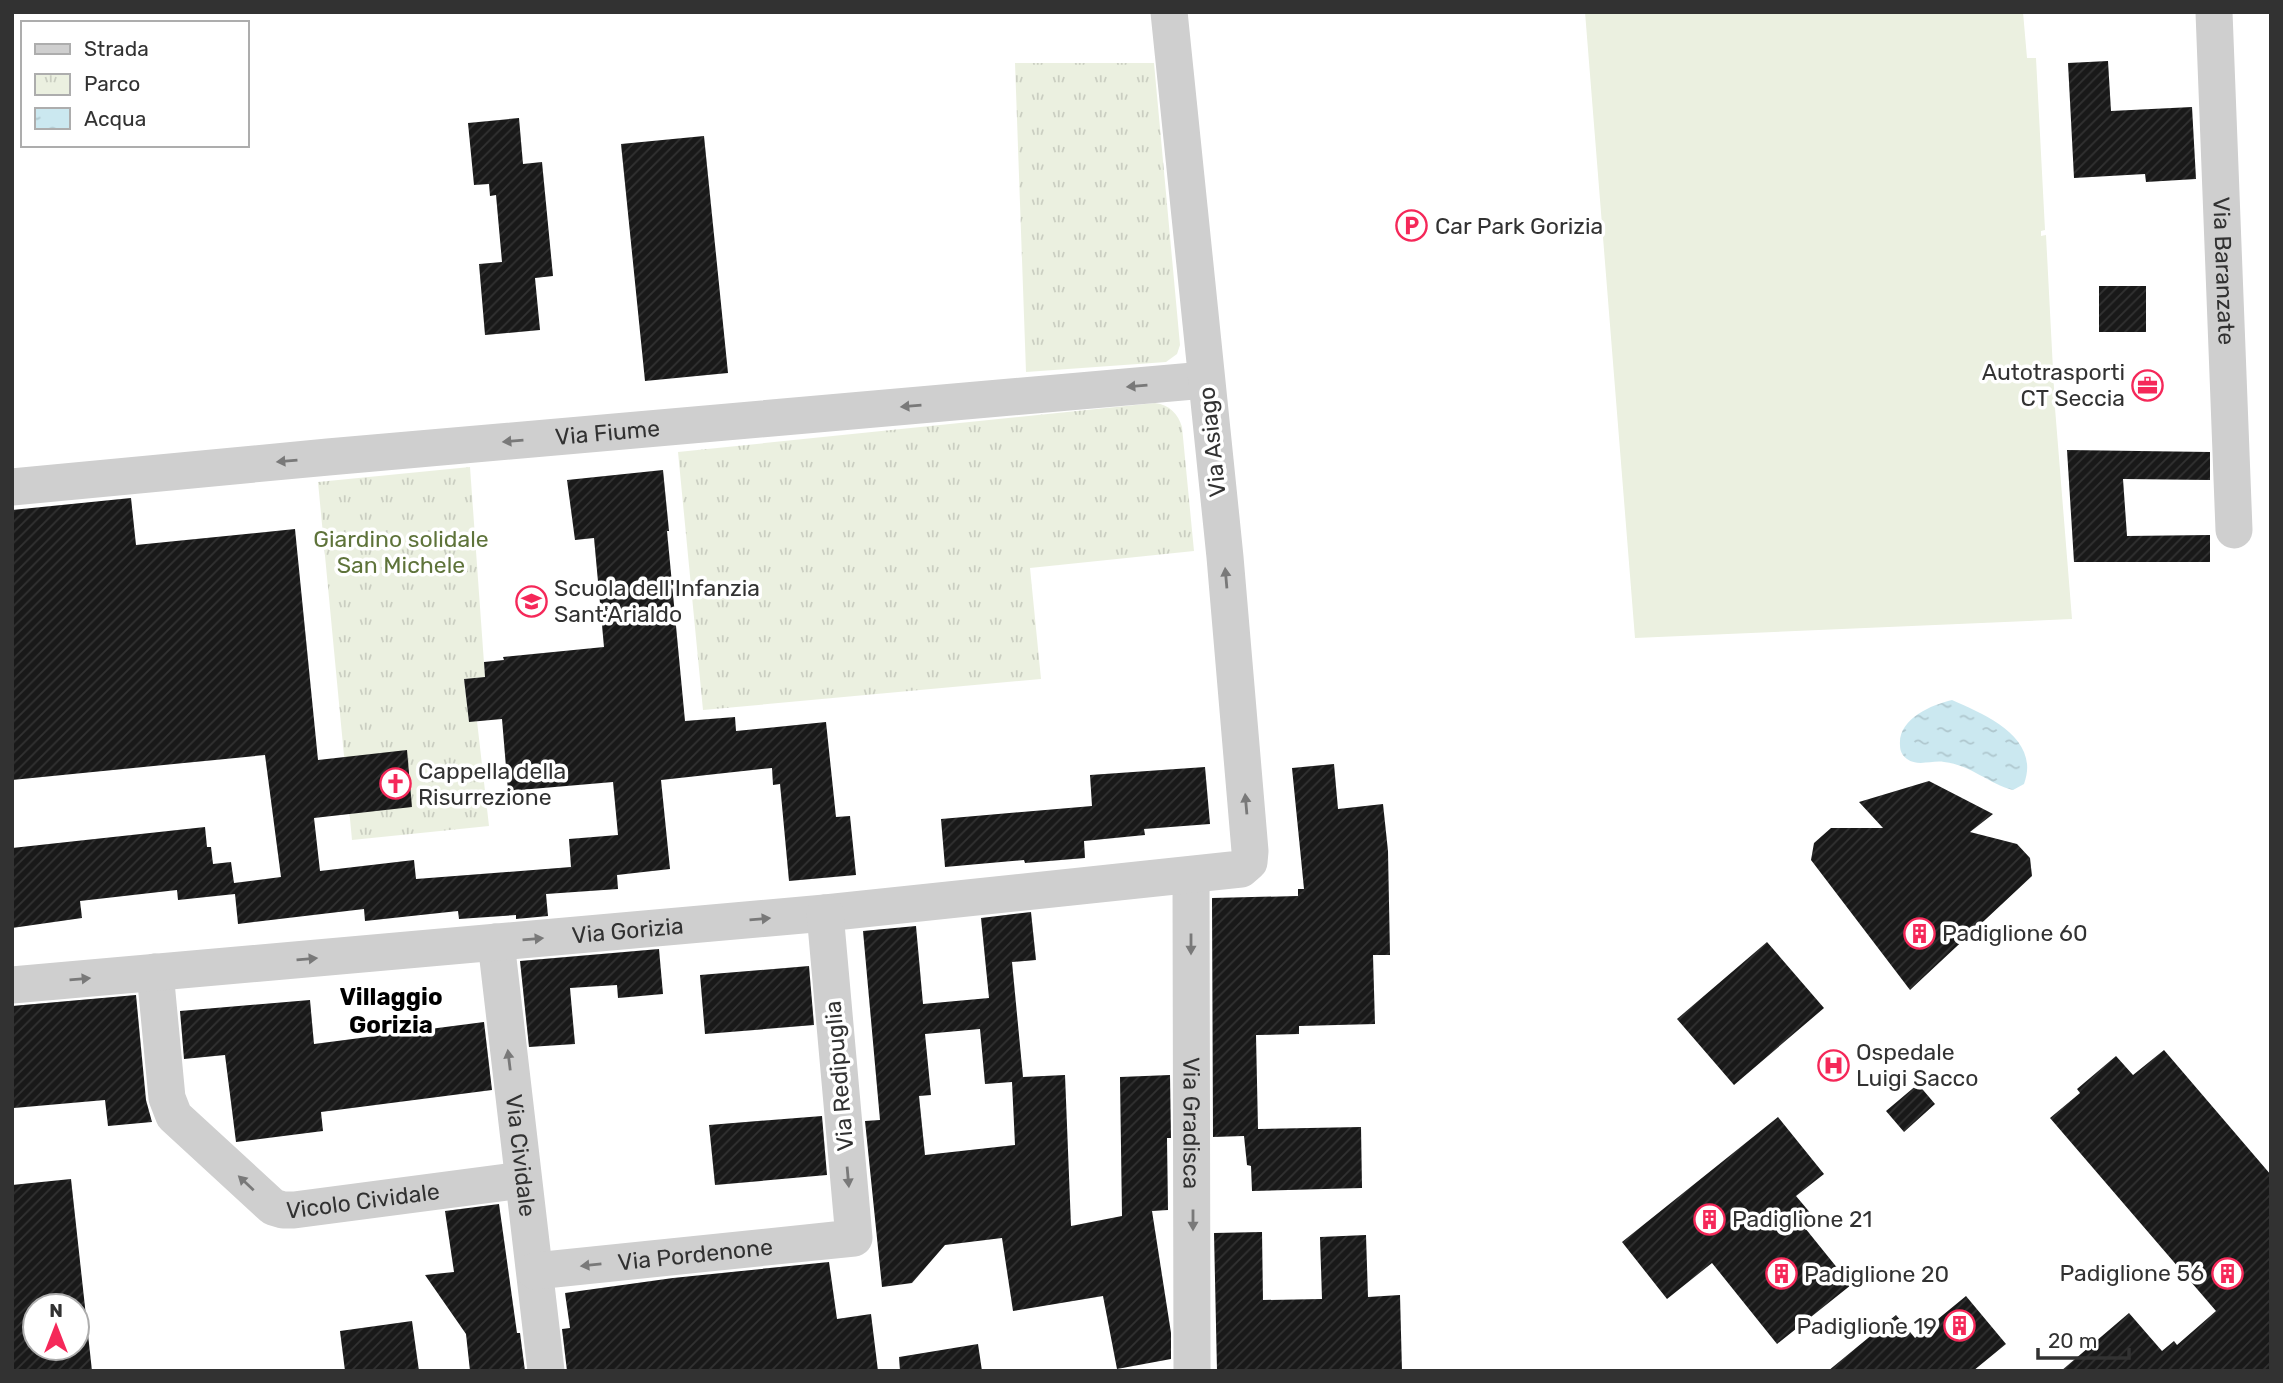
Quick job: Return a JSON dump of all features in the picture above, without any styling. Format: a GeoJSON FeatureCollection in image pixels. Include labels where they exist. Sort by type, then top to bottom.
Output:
{"type":"FeatureCollection","features":[{"type":"Feature","properties":{"kind":"street","name":"Via Asiago"},"geometry":{"type":"LineString","coordinates":[[1169,12],[1225,557],[1250,851],[1249,862],[1241,869]]}},
{"type":"Feature","properties":{"kind":"street","name":"Via Baranzate"},"geometry":{"type":"LineString","coordinates":[[2214,12],[2234,530]]}},
{"type":"Feature","properties":{"kind":"street","name":"Via Fiume"},"geometry":{"type":"LineString","coordinates":[[12,487],[1206,380]]}},
{"type":"Feature","properties":{"kind":"street","name":"Via Gorizia"},"geometry":{"type":"LineString","coordinates":[[12,985],[825,913],[1241,869]]}},
{"type":"Feature","properties":{"kind":"street","name":"Via Gradisca"},"geometry":{"type":"LineString","coordinates":[[1191,875],[1192,1371]]}},
{"type":"Feature","properties":{"kind":"street","name":"Via Redipuglia"},"geometry":{"type":"LineString","coordinates":[[825,913],[854,1238]]}},
{"type":"Feature","properties":{"kind":"street","name":"Via Cividale"},"geometry":{"type":"LineString","coordinates":[[496,942],[546,1371]]}},
{"type":"Feature","properties":{"kind":"street","name":"Vicolo Cividale"},"geometry":{"type":"LineString","coordinates":[[155,972],[170,1109],[174,1116],[274,1207],[294,1210],[523,1180]]}},
{"type":"Feature","properties":{"kind":"street","name":"Via Pordenone"},"geometry":{"type":"LineString","coordinates":[[535,1271],[854,1238]]}},
{"type":"Feature","properties":{"kind":"green space"},"geometry":{"type":"Polygon","coordinates":[[[1585,12],[2023,12],[2027,58],[2036,58],[2045,230],[2041,231],[2041,236],[2046,235],[2055,408],[2072,619],[1635,638],[1585,12]]]}},
{"type":"Feature","properties":{"kind":"green space"},"geometry":{"type":"Polygon","coordinates":[[[1015,63],[1154,63],[1180,345],[1177,354],[1166,362],[1026,372],[1015,63]]]}},
{"type":"Feature","properties":{"kind":"green space"},"geometry":{"type":"Polygon","coordinates":[[[1155,403],[1173,411],[1182,427],[1194,551],[1030,568],[1041,679],[703,710],[678,452],[1155,403]]]}},
{"type":"Feature","properties":{"kind":"green space","name":"Giardino solidale San Michele"},"geometry":{"type":"Polygon","coordinates":[[[470,467],[485,677],[464,679],[469,722],[477,721],[489,826],[352,840],[318,482],[470,467]]]}},
{"type":"Feature","properties":{"kind":"water"},"geometry":{"type":"Polygon","coordinates":[[[1952,700],[1994,721],[2018,741],[2025,754],[2027,768],[2024,784],[2013,790],[1954,764],[1916,763],[1904,756],[1900,749],[1901,736],[1910,721],[1935,705],[1952,700]]]}},
{"type":"Feature","properties":{"kind":"building"},"geometry":{"type":"Polygon","coordinates":[[[2108,61],[2111,111],[2192,107],[2196,179],[2146,182],[2145,174],[2074,178],[2068,63],[2108,61]]]}},
{"type":"Feature","properties":{"kind":"building"},"geometry":{"type":"Polygon","coordinates":[[[519,118],[523,164],[542,162],[553,276],[535,278],[540,330],[485,335],[479,264],[502,262],[496,195],[490,196],[489,184],[474,185],[468,123],[519,118]]]}},
{"type":"Feature","properties":{"kind":"building"},"geometry":{"type":"Polygon","coordinates":[[[704,136],[728,373],[645,381],[621,144],[704,136]]]}},
{"type":"Feature","properties":{"kind":"building"},"geometry":{"type":"Polygon","coordinates":[[[2099,286],[2146,286],[2146,332],[2099,332],[2099,286]]]}},
{"type":"Feature","properties":{"kind":"building"},"geometry":{"type":"Polygon","coordinates":[[[2067,450],[2210,452],[2210,480],[2123,479],[2127,536],[2210,535],[2210,562],[2074,562],[2067,450]]]}},
{"type":"Feature","properties":{"kind":"building"},"geometry":{"type":"Polygon","coordinates":[[[663,470],[685,721],[735,717],[736,731],[826,722],[836,817],[850,816],[856,875],[789,881],[780,784],[773,785],[772,768],[661,780],[670,869],[617,875],[618,889],[546,894],[548,916],[459,919],[458,911],[365,921],[364,909],[238,924],[235,894],[178,900],[177,890],[80,901],[82,918],[12,928],[12,848],[205,827],[207,847],[211,847],[213,864],[231,862],[234,883],[281,877],[265,755],[12,780],[12,510],[131,498],[136,545],[295,529],[318,760],[407,750],[412,807],[314,818],[320,871],[414,860],[416,879],[571,867],[569,839],[618,835],[613,782],[508,791],[502,719],[469,722],[464,679],[485,677],[484,662],[504,660],[503,657],[604,647],[594,538],[575,540],[567,480],[663,470]]]}},
{"type":"Feature","properties":{"kind":"building"},"geometry":{"type":"Polygon","coordinates":[[[1334,764],[1338,809],[1383,804],[1388,851],[1390,955],[1373,955],[1375,1024],[1299,1026],[1299,1034],[1256,1035],[1258,1129],[1361,1127],[1362,1188],[1252,1191],[1251,1166],[1247,1165],[1244,1136],[1213,1137],[1212,898],[1298,896],[1298,889],[1304,889],[1292,768],[1334,764]]]}},
{"type":"Feature","properties":{"kind":"building"},"geometry":{"type":"Polygon","coordinates":[[[1205,767],[1210,824],[1144,829],[1145,835],[1084,841],[1085,858],[945,867],[941,819],[1092,806],[1090,775],[1205,767]]]}},
{"type":"Feature","properties":{"kind":"building","name":"Padiglione 60"},"geometry":{"type":"Polygon","coordinates":[[[1929,781],[1993,814],[1970,832],[2017,844],[2030,858],[2032,876],[1910,990],[1811,860],[1814,843],[1831,828],[1883,828],[1859,802],[1929,781]]]}},
{"type":"Feature","properties":{"kind":"building"},"geometry":{"type":"Polygon","coordinates":[[[1031,912],[1036,960],[1012,962],[1023,1077],[1065,1075],[1071,1226],[1122,1216],[1120,1077],[1170,1075],[1168,1210],[1152,1211],[1171,1333],[1171,1359],[1117,1369],[1103,1296],[1013,1311],[1002,1238],[945,1245],[912,1283],[882,1287],[865,1121],[880,1120],[863,931],[916,926],[923,1004],[989,998],[981,918],[1031,912]],[[980,1029],[925,1034],[931,1095],[919,1096],[925,1155],[1015,1145],[1012,1082],[985,1084],[980,1029]]]}},
{"type":"Feature","properties":{"kind":"building"},"geometry":{"type":"Polygon","coordinates":[[[1767,942],[1824,1008],[1734,1085],[1677,1019],[1767,942]]]}},
{"type":"Feature","properties":{"kind":"building"},"geometry":{"type":"Polygon","coordinates":[[[659,949],[663,994],[618,998],[617,985],[570,988],[575,1044],[529,1047],[520,961],[659,949]]]}},
{"type":"Feature","properties":{"kind":"building"},"geometry":{"type":"Polygon","coordinates":[[[809,966],[814,1025],[705,1034],[700,975],[809,966]]]}},
{"type":"Feature","properties":{"kind":"building"},"geometry":{"type":"Polygon","coordinates":[[[136,995],[146,1100],[152,1122],[108,1126],[105,1100],[14,1108],[12,1006],[136,995]]]}},
{"type":"Feature","properties":{"kind":"building"},"geometry":{"type":"Polygon","coordinates":[[[310,1000],[314,1044],[484,1022],[492,1090],[321,1112],[323,1131],[236,1142],[225,1055],[184,1059],[180,1011],[310,1000]]]}},
{"type":"Feature","properties":{"kind":"building","name":"Padiglione 56"},"geometry":{"type":"Polygon","coordinates":[[[2164,1050],[2271,1175],[2271,1371],[2061,1371],[2129,1313],[2162,1351],[2174,1341],[2177,1345],[2216,1311],[2050,1118],[2080,1093],[2077,1089],[2116,1056],[2133,1075],[2164,1050]]]}},
{"type":"Feature","properties":{"kind":"building"},"geometry":{"type":"Polygon","coordinates":[[[1918,1084],[1935,1104],[1904,1132],[1886,1111],[1918,1084]]]}},
{"type":"Feature","properties":{"kind":"building"},"geometry":{"type":"Polygon","coordinates":[[[822,1116],[827,1175],[715,1185],[709,1125],[822,1116]]]}},
{"type":"Feature","properties":{"kind":"building"},"geometry":{"type":"Polygon","coordinates":[[[1778,1117],[1824,1174],[1796,1196],[1812,1215],[1801,1223],[1851,1285],[1777,1344],[1712,1263],[1667,1299],[1622,1242],[1778,1117]]]}},
{"type":"Feature","properties":{"kind":"building"},"geometry":{"type":"Polygon","coordinates":[[[71,1179],[83,1292],[21,1292],[21,1362],[91,1362],[92,1371],[12,1371],[12,1185],[71,1179]]]}},
{"type":"Feature","properties":{"kind":"building"},"geometry":{"type":"Polygon","coordinates":[[[499,1204],[525,1371],[470,1371],[466,1334],[425,1275],[454,1272],[445,1211],[499,1204]]]}},
{"type":"Feature","properties":{"kind":"building"},"geometry":{"type":"Polygon","coordinates":[[[1262,1232],[1263,1300],[1322,1299],[1320,1237],[1366,1235],[1368,1297],[1400,1295],[1402,1371],[1217,1371],[1214,1233],[1262,1232]]]}},
{"type":"Feature","properties":{"kind":"building"},"geometry":{"type":"Polygon","coordinates":[[[829,1262],[837,1319],[871,1314],[878,1371],[567,1371],[562,1329],[570,1328],[565,1293],[673,1278],[829,1262]]]}},
{"type":"Feature","properties":{"kind":"building","name":"Padiglione 19"},"geometry":{"type":"Polygon","coordinates":[[[1966,1296],[2006,1344],[1973,1371],[1828,1371],[1896,1315],[1915,1338],[1966,1296]]]}},
{"type":"Feature","properties":{"kind":"building"},"geometry":{"type":"Polygon","coordinates":[[[412,1321],[419,1371],[345,1371],[340,1331],[412,1321]]]}},
{"type":"Feature","properties":{"kind":"building"},"geometry":{"type":"Polygon","coordinates":[[[978,1344],[982,1371],[900,1371],[899,1357],[978,1344]]]}},
{"type":"Feature","properties":{"kind":"place","name":"Car Park Gorizia"},"geometry":{"type":"Point","coordinates":[1412,226]}},
{"type":"Feature","properties":{"kind":"place","name":"Autotrasporti CT Seccia"},"geometry":{"type":"Point","coordinates":[2148,385]}},
{"type":"Feature","properties":{"kind":"place","name":"Scuola dell'Infanzia Sant'Arialdo"},"geometry":{"type":"Point","coordinates":[531,601]}},
{"type":"Feature","properties":{"kind":"place","name":"Cappella della Risurrezione"},"geometry":{"type":"Point","coordinates":[395,784]}},
{"type":"Feature","properties":{"kind":"place","name":"Padiglione 60"},"geometry":{"type":"Point","coordinates":[1919,933]}},
{"type":"Feature","properties":{"kind":"place","name":"Ospedale Luigi Sacco"},"geometry":{"type":"Point","coordinates":[1833,1065]}},
{"type":"Feature","properties":{"kind":"place","name":"Padiglione 21"},"geometry":{"type":"Point","coordinates":[1709,1219]}},
{"type":"Feature","properties":{"kind":"place","name":"Padiglione 56"},"geometry":{"type":"Point","coordinates":[2227,1273]}},
{"type":"Feature","properties":{"kind":"place","name":"Padiglione 20"},"geometry":{"type":"Point","coordinates":[1781,1274]}},
{"type":"Feature","properties":{"kind":"place","name":"Padiglione 19"},"geometry":{"type":"Point","coordinates":[1960,1326]}},
{"type":"Feature","properties":{"kind":"district","name":"Villaggio Gorizia"},"geometry":{"type":"Point","coordinates":[391,1011]}}]}
